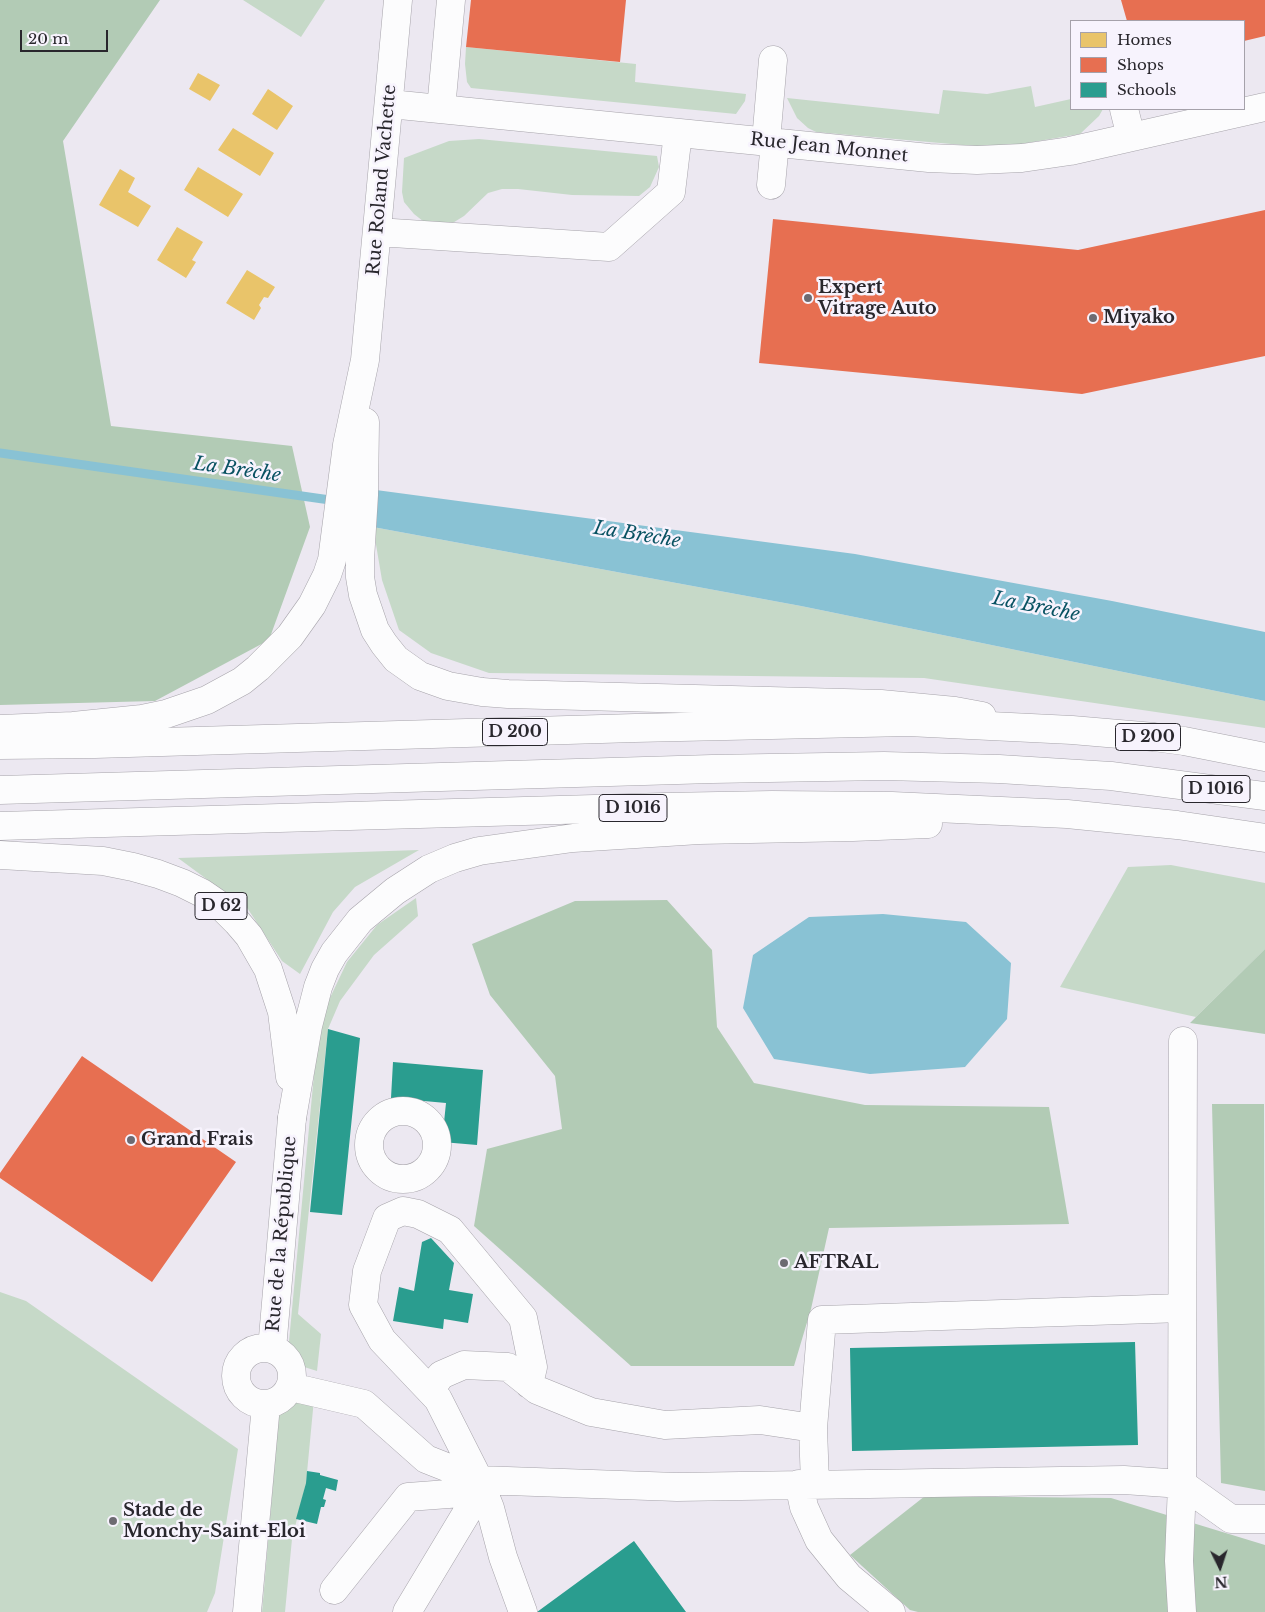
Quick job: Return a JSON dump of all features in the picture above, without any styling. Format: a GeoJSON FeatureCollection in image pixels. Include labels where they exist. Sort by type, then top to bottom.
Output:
{"type":"FeatureCollection","features":[{"type":"Feature","properties":{"kind":"main road","name":"Rue Roland Vachette"},"geometry":{"type":"LineString","coordinates":[[348,538],[390,104],[398,0]]}},
{"type":"Feature","properties":{"kind":"main road"},"geometry":{"type":"LineString","coordinates":[[441,109],[451,0]]}},
{"type":"Feature","properties":{"kind":"main road"},"geometry":{"type":"LineString","coordinates":[[771,185],[770,142],[773,60]]}},
{"type":"Feature","properties":{"kind":"main road","name":"Rue Jean Monnet"},"geometry":{"type":"LineString","coordinates":[[390,104],[945,159],[1022,158],[1070,151],[1265,106]]}},
{"type":"Feature","properties":{"kind":"main road"},"geometry":{"type":"LineString","coordinates":[[1124,110],[1131,137]]}},
{"type":"Feature","properties":{"kind":"main road"},"geometry":{"type":"LineString","coordinates":[[377,232],[609,247],[671,192],[678,133]]}},
{"type":"Feature","properties":{"kind":"main road"},"geometry":{"type":"LineString","coordinates":[[348,538],[375,630],[396,659],[408,669],[435,682],[482,692],[508,694],[881,704],[955,711],[1029,727]]}},
{"type":"Feature","properties":{"kind":"main road"},"geometry":{"type":"LineString","coordinates":[[0,729],[73,726],[142,719],[188,708],[225,692],[242,682],[285,642],[312,605],[348,538]]}},
{"type":"Feature","properties":{"kind":"main road","name":"D 200"},"geometry":{"type":"LineString","coordinates":[[0,745],[908,722],[1029,727],[1154,737],[1265,757]]}},
{"type":"Feature","properties":{"kind":"main road","name":"D 1016"},"geometry":{"type":"LineString","coordinates":[[0,790],[712,769],[893,766],[999,769],[1111,776],[1265,796]]}},
{"type":"Feature","properties":{"kind":"main road","name":"D 1016"},"geometry":{"type":"LineString","coordinates":[[0,826],[772,805],[944,808],[1067,814],[1177,825],[1265,838]]}},
{"type":"Feature","properties":{"kind":"main road","name":"D 62"},"geometry":{"type":"LineString","coordinates":[[292,1118],[312,1008],[318,987],[334,953],[360,920],[395,891],[429,869],[454,858],[503,846],[599,836],[699,830],[853,827],[965,822],[1067,814]]}},
{"type":"Feature","properties":{"kind":"main road","name":"D 62"},"geometry":{"type":"LineString","coordinates":[[0,855],[103,861],[158,874],[202,893],[238,922],[260,952],[276,990],[282,1012],[289,1059],[292,1118]]}},
{"type":"Feature","properties":{"kind":"main road"},"geometry":{"type":"LineString","coordinates":[[1182,1041],[1182,1484],[1179,1561],[1182,1612]]}},
{"type":"Feature","properties":{"kind":"main road","name":"Rue de la République"},"geometry":{"type":"LineString","coordinates":[[272,1349],[292,1118]]}},
{"type":"Feature","properties":{"kind":"main road"},"geometry":{"type":"LineString","coordinates":[[403,1211],[405,1178]]}},
{"type":"Feature","properties":{"kind":"main road"},"geometry":{"type":"LineString","coordinates":[[523,1612],[503,1557],[490,1508],[477,1486],[438,1399],[382,1340],[363,1306],[366,1271],[387,1218],[403,1211],[418,1214],[450,1230],[523,1318],[533,1367],[529,1384]]}},
{"type":"Feature","properties":{"kind":"main road"},"geometry":{"type":"LineString","coordinates":[[891,1612],[850,1577],[819,1540],[804,1507],[822,1320],[1182,1308]]}},
{"type":"Feature","properties":{"kind":"main road"},"geometry":{"type":"LineString","coordinates":[[263,1348],[272,1349],[280,1353],[287,1360],[291,1368],[291,1387],[281,1399],[266,1405],[249,1401],[243,1395],[236,1378],[240,1361],[246,1354],[263,1348]]}},
{"type":"Feature","properties":{"kind":"main road"},"geometry":{"type":"LineString","coordinates":[[430,1390],[441,1375],[464,1365],[508,1367],[537,1390],[591,1412],[665,1425],[760,1420],[813,1428]]}},
{"type":"Feature","properties":{"kind":"main road"},"geometry":{"type":"LineString","coordinates":[[291,1387],[364,1404],[426,1458],[477,1486]]}},
{"type":"Feature","properties":{"kind":"main road"},"geometry":{"type":"LineString","coordinates":[[247,1612],[266,1405]]}},
{"type":"Feature","properties":{"kind":"main road"},"geometry":{"type":"LineString","coordinates":[[334,1590],[408,1497],[477,1486],[677,1487],[1124,1480],[1182,1484],[1232,1518],[1265,1519]]}},
{"type":"Feature","properties":{"kind":"main road"},"geometry":{"type":"LineString","coordinates":[[407,1612],[469,1509],[477,1486]]}},
{"type":"Feature","properties":{"kind":"green space"},"geometry":{"type":"Polygon","coordinates":[[[0,0],[160,0],[63,141],[111,426],[292,446],[310,527],[269,640],[155,701],[0,705],[0,0]]]}},
{"type":"Feature","properties":{"kind":"green space"},"geometry":{"type":"Polygon","coordinates":[[[243,0],[325,0],[301,37],[243,0]]]}},
{"type":"Feature","properties":{"kind":"green space"},"geometry":{"type":"Polygon","coordinates":[[[466,47],[636,64],[635,82],[746,94],[745,101],[736,114],[471,88],[467,82],[466,47]]]}},
{"type":"Feature","properties":{"kind":"green space"},"geometry":{"type":"Polygon","coordinates":[[[1031,86],[1035,107],[1070,99],[1070,110],[1102,110],[1099,116],[1080,134],[1009,146],[974,146],[816,132],[808,128],[797,118],[787,98],[939,114],[943,90],[987,94],[1031,86]]]}},
{"type":"Feature","properties":{"kind":"green space"},"geometry":{"type":"Polygon","coordinates":[[[479,139],[657,156],[659,167],[650,187],[639,196],[572,195],[502,189],[488,193],[464,216],[451,224],[428,225],[414,214],[404,202],[402,192],[404,158],[449,141],[479,139]]]}},
{"type":"Feature","properties":{"kind":"green space"},"geometry":{"type":"Polygon","coordinates":[[[373,527],[801,606],[1265,701],[1265,728],[924,678],[489,673],[431,653],[399,630],[382,580],[373,527]]]}},
{"type":"Feature","properties":{"kind":"green space"},"geometry":{"type":"Polygon","coordinates":[[[419,850],[355,887],[333,912],[300,974],[282,961],[244,903],[216,886],[178,858],[419,850]]]}},
{"type":"Feature","properties":{"kind":"green space"},"geometry":{"type":"Polygon","coordinates":[[[1171,865],[1265,883],[1265,949],[1196,1017],[1060,987],[1128,867],[1171,865]]]}},
{"type":"Feature","properties":{"kind":"green space"},"geometry":{"type":"Polygon","coordinates":[[[416,898],[418,916],[374,955],[340,1001],[328,1029],[298,1314],[321,1334],[317,1371],[301,1366],[288,1352],[319,1021],[347,962],[377,925],[416,898]]]}},
{"type":"Feature","properties":{"kind":"green space"},"geometry":{"type":"Polygon","coordinates":[[[667,900],[712,950],[717,1027],[754,1083],[865,1105],[1049,1107],[1069,1224],[829,1228],[811,1309],[794,1366],[631,1366],[474,1226],[487,1149],[562,1129],[555,1076],[490,995],[472,944],[575,901],[667,900]]]}},
{"type":"Feature","properties":{"kind":"green space"},"geometry":{"type":"Polygon","coordinates":[[[1265,949],[1265,1034],[1190,1023],[1196,1017],[1265,949]]]}},
{"type":"Feature","properties":{"kind":"green space"},"geometry":{"type":"Polygon","coordinates":[[[1212,1104],[1264,1104],[1265,1491],[1221,1483],[1212,1104]]]}},
{"type":"Feature","properties":{"kind":"green space","name":"Stade de Monchy-Saint-Eloi"},"geometry":{"type":"Polygon","coordinates":[[[0,1292],[26,1301],[238,1449],[215,1593],[207,1612],[0,1612],[0,1292]]]}},
{"type":"Feature","properties":{"kind":"green space"},"geometry":{"type":"Polygon","coordinates":[[[294,1399],[314,1399],[306,1483],[292,1539],[285,1612],[262,1612],[279,1413],[294,1399]]]}},
{"type":"Feature","properties":{"kind":"green space"},"geometry":{"type":"Polygon","coordinates":[[[925,1496],[1111,1498],[1265,1545],[1265,1612],[918,1612],[910,1610],[850,1555],[925,1496]]]}},
{"type":"Feature","properties":{"kind":"water","name":"La Brèche"},"geometry":{"type":"Polygon","coordinates":[[[376,490],[855,554],[1112,601],[1265,632],[1265,701],[801,606],[373,527],[376,490]]]}},
{"type":"Feature","properties":{"kind":"water"},"geometry":{"type":"Polygon","coordinates":[[[883,914],[966,922],[1011,963],[1007,1019],[965,1067],[870,1074],[774,1059],[743,1008],[753,955],[809,917],[883,914]]]}},
{"type":"Feature","properties":{"kind":"building: Homes"},"geometry":{"type":"Polygon","coordinates":[[[198,73],[220,85],[210,101],[189,89],[198,73]]]}},
{"type":"Feature","properties":{"kind":"building: Homes"},"geometry":{"type":"Polygon","coordinates":[[[268,89],[293,106],[277,130],[252,114],[268,89]]]}},
{"type":"Feature","properties":{"kind":"building: Homes"},"geometry":{"type":"Polygon","coordinates":[[[233,128],[274,153],[260,176],[218,150],[233,128]]]}},
{"type":"Feature","properties":{"kind":"building: Homes"},"geometry":{"type":"Polygon","coordinates":[[[198,167],[243,194],[228,217],[184,190],[198,167]]]}},
{"type":"Feature","properties":{"kind":"building: Homes"},"geometry":{"type":"Polygon","coordinates":[[[120,169],[135,178],[128,192],[151,206],[138,227],[99,205],[120,169]]]}},
{"type":"Feature","properties":{"kind":"building: Homes"},"geometry":{"type":"Polygon","coordinates":[[[177,227],[203,242],[192,260],[196,262],[186,278],[157,260],[177,227]]]}},
{"type":"Feature","properties":{"kind":"building: Homes"},"geometry":{"type":"Polygon","coordinates":[[[247,270],[275,287],[268,298],[264,297],[259,305],[261,308],[254,320],[226,303],[247,270]]]}},
{"type":"Feature","properties":{"kind":"building: Shops"},"geometry":{"type":"Polygon","coordinates":[[[471,0],[626,0],[620,62],[466,47],[471,0]]]}},
{"type":"Feature","properties":{"kind":"building: Shops"},"geometry":{"type":"Polygon","coordinates":[[[1121,0],[1265,0],[1265,36],[1245,41],[1245,20],[1127,20],[1121,0]]]}},
{"type":"Feature","properties":{"kind":"building: Shops"},"geometry":{"type":"Polygon","coordinates":[[[1265,210],[1265,356],[1082,394],[759,363],[773,219],[1078,250],[1265,210]]]}},
{"type":"Feature","properties":{"kind":"building: Shops"},"geometry":{"type":"Polygon","coordinates":[[[82,1056],[236,1162],[152,1282],[0,1178],[0,1173],[82,1056]]]}},
{"type":"Feature","properties":{"kind":"building: Schools"},"geometry":{"type":"Polygon","coordinates":[[[328,1029],[360,1038],[342,1215],[310,1212],[328,1029]]]}},
{"type":"Feature","properties":{"kind":"building: Schools"},"geometry":{"type":"Polygon","coordinates":[[[393,1062],[483,1070],[477,1145],[442,1142],[446,1103],[391,1098],[393,1062]]]}},
{"type":"Feature","properties":{"kind":"building: Schools"},"geometry":{"type":"Polygon","coordinates":[[[431,1238],[454,1263],[449,1290],[473,1294],[468,1323],[444,1319],[443,1329],[393,1321],[399,1287],[414,1291],[422,1242],[431,1238]]]}},
{"type":"Feature","properties":{"kind":"building: Schools"},"geometry":{"type":"Polygon","coordinates":[[[1135,1342],[1138,1445],[852,1451],[850,1348],[1135,1342]]]}},
{"type":"Feature","properties":{"kind":"building: Schools"},"geometry":{"type":"Polygon","coordinates":[[[307,1471],[320,1473],[320,1475],[338,1480],[336,1491],[326,1488],[323,1499],[326,1500],[324,1507],[321,1507],[317,1524],[296,1519],[306,1483],[307,1471]]]}},
{"type":"Feature","properties":{"kind":"building: Schools"},"geometry":{"type":"Polygon","coordinates":[[[634,1541],[686,1612],[537,1612],[634,1541]]]}},
{"type":"Feature","properties":{"kind":"waterway","name":"La Brèche"},"geometry":{"type":"LineString","coordinates":[[0,453],[337,501]]}},
{"type":"Feature","properties":{"kind":"place","name":"Expert Vitrage Auto"},"geometry":{"type":"Point","coordinates":[808,298]}},
{"type":"Feature","properties":{"kind":"place","name":"Miyako"},"geometry":{"type":"Point","coordinates":[1093,318]}},
{"type":"Feature","properties":{"kind":"place","name":"Grand Frais"},"geometry":{"type":"Point","coordinates":[131,1140]}},
{"type":"Feature","properties":{"kind":"place","name":"AFTRAL"},"geometry":{"type":"Point","coordinates":[784,1263]}},
{"type":"Feature","properties":{"kind":"place","name":"Stade de Monchy-Saint-Eloi"},"geometry":{"type":"Point","coordinates":[113,1521]}}]}
